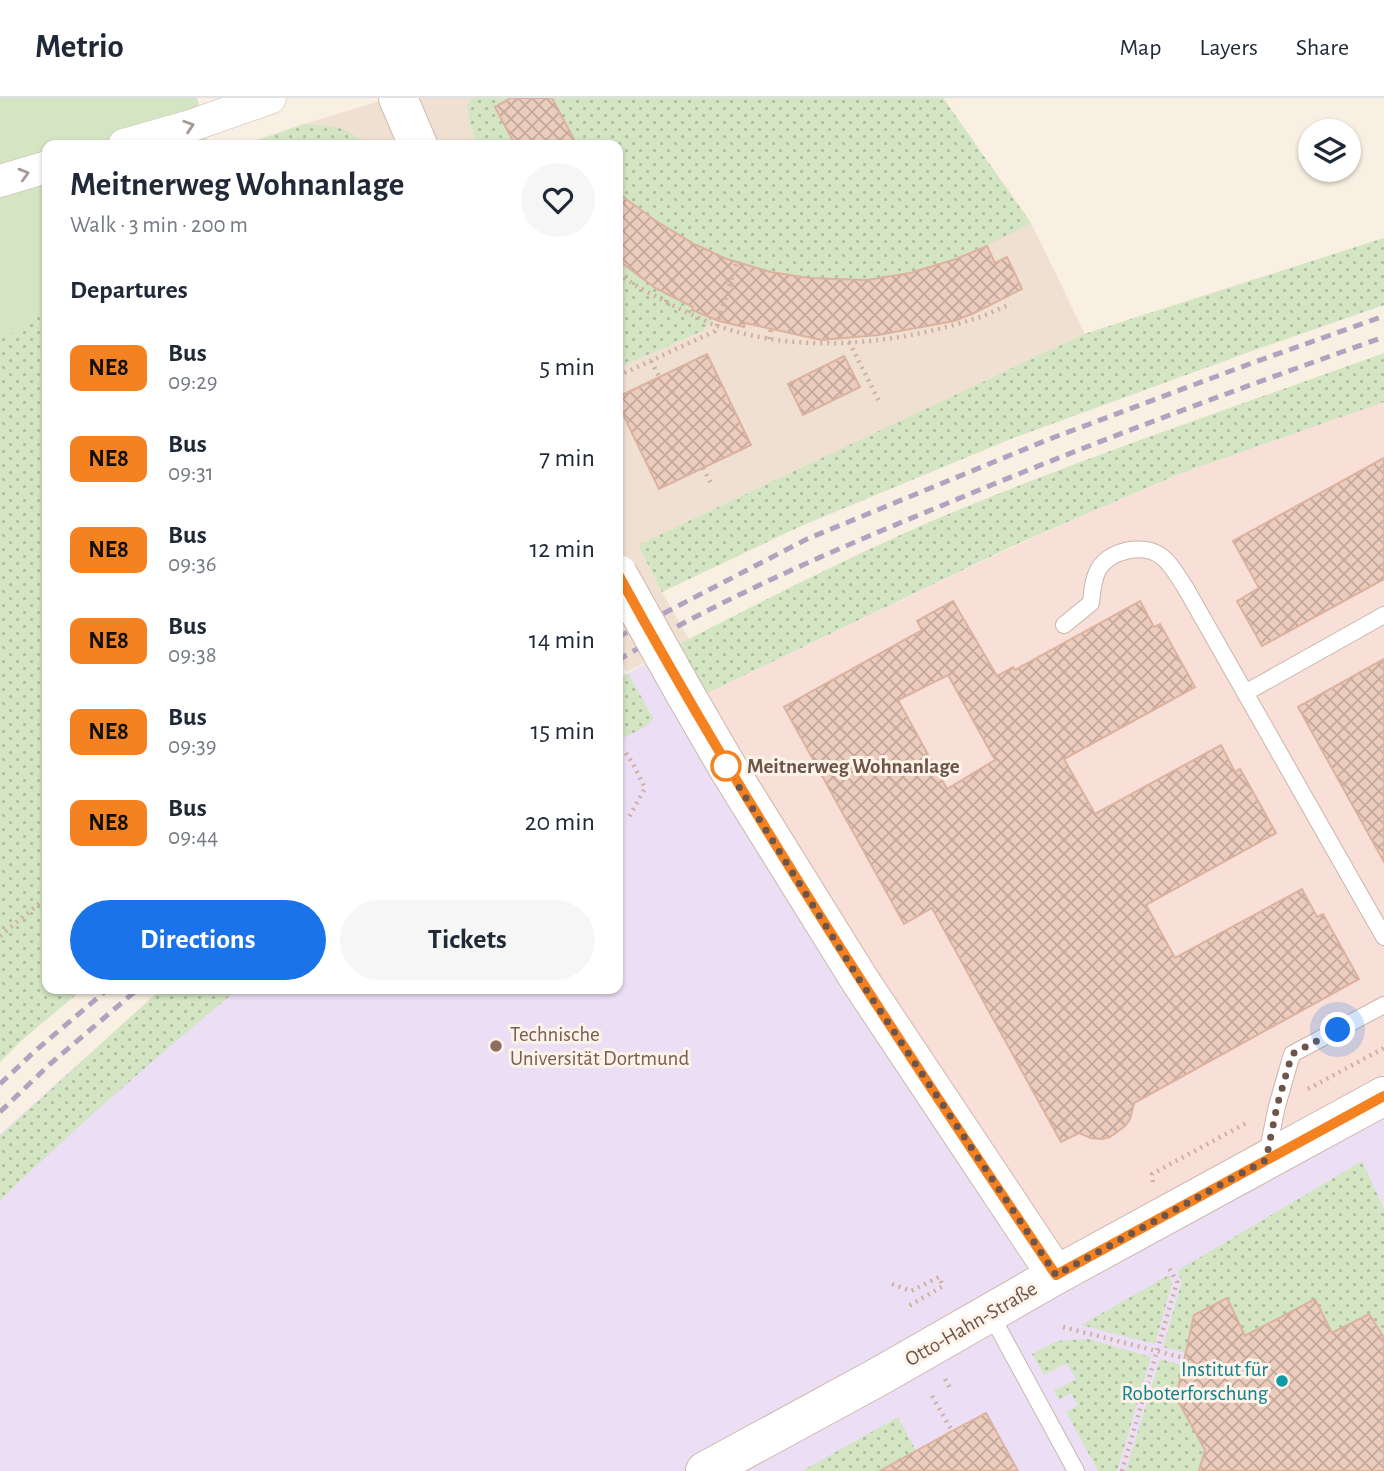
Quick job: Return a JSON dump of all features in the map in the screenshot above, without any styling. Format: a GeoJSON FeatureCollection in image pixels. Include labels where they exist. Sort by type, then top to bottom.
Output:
{"type":"FeatureCollection","features":[{"type":"Feature","properties":{"kind":"street"},"geometry":{"type":"LineString","coordinates":[[142,140],[270,98]]}},
{"type":"Feature","properties":{"kind":"street"},"geometry":{"type":"LineString","coordinates":[[398,98],[416,140]]}},
{"type":"Feature","properties":{"kind":"street"},"geometry":{"type":"LineString","coordinates":[[0,181],[42,168]]}},
{"type":"Feature","properties":{"kind":"street"},"geometry":{"type":"LineString","coordinates":[[623,583],[728,768],[859,979],[1056,1275]]}},
{"type":"Feature","properties":{"kind":"street","name":"Otto-Hahn-Straße"},"geometry":{"type":"LineString","coordinates":[[705,1471],[1384,1096]]}},
{"type":"Feature","properties":{"kind":"lane"},"geometry":{"type":"LineString","coordinates":[[1064,625],[1091,603],[1098,569],[1118,553],[1133,549],[1148,550],[1161,556],[1185,587],[1384,937]]}},
{"type":"Feature","properties":{"kind":"lane"},"geometry":{"type":"LineString","coordinates":[[1245,692],[1384,615]]}},
{"type":"Feature","properties":{"kind":"lane"},"geometry":{"type":"LineString","coordinates":[[1266,1160],[1277,1106],[1292,1054],[1384,1005]]}},
{"type":"Feature","properties":{"kind":"lane"},"geometry":{"type":"LineString","coordinates":[[990,1313],[1076,1471]]}},
{"type":"Feature","properties":{"kind":"path"},"geometry":{"type":"LineString","coordinates":[[623,374],[715,331],[737,262]]}},
{"type":"Feature","properties":{"kind":"path"},"geometry":{"type":"LineString","coordinates":[[623,277],[666,302],[717,326],[769,339],[822,344],[925,332],[1011,304]]}},
{"type":"Feature","properties":{"kind":"path"},"geometry":{"type":"LineString","coordinates":[[666,302],[668,294]]}},
{"type":"Feature","properties":{"kind":"path"},"geometry":{"type":"LineString","coordinates":[[769,339],[771,330]]}},
{"type":"Feature","properties":{"kind":"path"},"geometry":{"type":"LineString","coordinates":[[849,342],[880,403]]}},
{"type":"Feature","properties":{"kind":"path"},"geometry":{"type":"LineString","coordinates":[[651,361],[659,376]]}},
{"type":"Feature","properties":{"kind":"path"},"geometry":{"type":"LineString","coordinates":[[703,468],[712,485]]}},
{"type":"Feature","properties":{"kind":"path"},"geometry":{"type":"LineString","coordinates":[[626,753],[645,788],[629,817]]}},
{"type":"Feature","properties":{"kind":"path"},"geometry":{"type":"LineString","coordinates":[[0,936],[42,901]]}},
{"type":"Feature","properties":{"kind":"path"},"geometry":{"type":"LineString","coordinates":[[1122,1471],[1177,1282],[1169,1268]]}},
{"type":"Feature","properties":{"kind":"path"},"geometry":{"type":"LineString","coordinates":[[892,1284],[911,1292],[939,1277],[943,1286],[907,1307],[905,1303]]}},
{"type":"Feature","properties":{"kind":"path"},"geometry":{"type":"LineString","coordinates":[[1063,1327],[1184,1359]]}},
{"type":"Feature","properties":{"kind":"path"},"geometry":{"type":"LineString","coordinates":[[932,1396],[952,1431]]}},
{"type":"Feature","properties":{"kind":"shaded area"},"geometry":{"type":"Polygon","coordinates":[[[390,98],[943,98],[1031,223],[1085,334],[638,545],[689,639],[627,672],[623,665],[623,140],[258,140],[390,98]]]}},
{"type":"Feature","properties":{"kind":"shaded area"},"geometry":{"type":"Polygon","coordinates":[[[1384,402],[1384,1077],[1055,1260],[697,698],[1023,542],[1182,473],[1384,402]]]}},
{"type":"Feature","properties":{"kind":"shaded area","name":"Technische Universität Dortmund"},"geometry":{"type":"Polygon","coordinates":[[[656,658],[1055,1286],[1384,1103],[1384,1471],[0,1471],[0,1134],[156,994],[623,994],[623,676],[656,658]]]}},
{"type":"Feature","properties":{"kind":"green space"},"geometry":{"type":"Polygon","coordinates":[[[0,98],[197,98],[207,140],[42,140],[42,314],[0,340],[0,98]]]}},
{"type":"Feature","properties":{"kind":"green space"},"geometry":{"type":"Polygon","coordinates":[[[472,98],[943,98],[1031,223],[945,262],[888,277],[827,280],[778,273],[731,260],[712,318],[704,330],[623,366],[623,140],[475,140],[467,105],[472,98]]]}},
{"type":"Feature","properties":{"kind":"green space"},"geometry":{"type":"Polygon","coordinates":[[[304,124],[345,130],[361,140],[258,140],[304,124]]]}},
{"type":"Feature","properties":{"kind":"green space"},"geometry":{"type":"Polygon","coordinates":[[[1384,238],[1384,305],[1013,438],[801,526],[662,592],[638,545],[1084,334],[1384,238]]]}},
{"type":"Feature","properties":{"kind":"green space"},"geometry":{"type":"Polygon","coordinates":[[[42,314],[42,994],[77,994],[0,1062],[0,340],[42,314]]]}},
{"type":"Feature","properties":{"kind":"green space"},"geometry":{"type":"Polygon","coordinates":[[[1384,353],[1384,402],[1179,474],[1019,543],[697,698],[669,649],[772,596],[946,515],[1109,451],[1384,353]]]}},
{"type":"Feature","properties":{"kind":"green space"},"geometry":{"type":"Polygon","coordinates":[[[628,673],[653,718],[648,725],[623,738],[623,676],[628,673]]]}},
{"type":"Feature","properties":{"kind":"green space"},"geometry":{"type":"Polygon","coordinates":[[[156,994],[232,994],[87,1119],[0,1201],[0,1136],[156,994]]]}},
{"type":"Feature","properties":{"kind":"green space"},"geometry":{"type":"Polygon","coordinates":[[[1362,1161],[1384,1209],[1384,1338],[1369,1314],[1332,1333],[1315,1299],[1245,1336],[1227,1298],[1194,1316],[1186,1353],[1163,1347],[1182,1281],[1177,1271],[1362,1161]]]}},
{"type":"Feature","properties":{"kind":"green space"},"geometry":{"type":"Polygon","coordinates":[[[1169,1275],[1172,1283],[1155,1344],[1081,1325],[1169,1275]]]}},
{"type":"Feature","properties":{"kind":"green space"},"geometry":{"type":"Polygon","coordinates":[[[1088,1339],[1151,1357],[1117,1471],[1098,1471],[1066,1412],[1078,1406],[1071,1393],[1059,1400],[1054,1391],[1076,1379],[1067,1363],[1044,1375],[1032,1354],[1057,1341],[1088,1339]]]}},
{"type":"Feature","properties":{"kind":"green space"},"geometry":{"type":"Polygon","coordinates":[[[1160,1359],[1183,1365],[1176,1397],[1205,1450],[1199,1471],[1126,1471],[1160,1359]]]}},
{"type":"Feature","properties":{"kind":"green space"},"geometry":{"type":"Polygon","coordinates":[[[898,1417],[916,1451],[880,1471],[802,1471],[898,1417]]]}},
{"type":"Feature","properties":{"kind":"building"},"geometry":{"type":"Polygon","coordinates":[[[511,98],[552,98],[574,140],[512,140],[495,107],[511,98]]]}},
{"type":"Feature","properties":{"kind":"building"},"geometry":{"type":"Polygon","coordinates":[[[623,197],[694,244],[727,259],[771,272],[809,278],[867,280],[910,273],[987,246],[995,263],[1007,257],[1022,289],[954,321],[878,335],[821,340],[745,323],[744,327],[719,321],[692,310],[693,307],[655,288],[623,264],[623,197]]]}},
{"type":"Feature","properties":{"kind":"building"},"geometry":{"type":"Polygon","coordinates":[[[707,354],[751,445],[659,489],[623,414],[623,395],[707,354]]]}},
{"type":"Feature","properties":{"kind":"building"},"geometry":{"type":"Polygon","coordinates":[[[844,356],[860,387],[803,415],[788,384],[844,356]]]}},
{"type":"Feature","properties":{"kind":"building"},"geometry":{"type":"Polygon","coordinates":[[[1384,458],[1384,579],[1262,646],[1237,601],[1259,588],[1233,541],[1384,458]]]}},
{"type":"Feature","properties":{"kind":"building"},"geometry":{"type":"Polygon","coordinates":[[[953,601],[997,676],[1013,667],[1015,670],[1140,601],[1154,627],[1160,624],[1195,687],[1064,759],[1095,814],[1221,745],[1235,772],[1240,769],[1276,833],[1146,905],[1175,958],[1302,889],[1317,917],[1323,914],[1359,979],[1134,1103],[1130,1119],[1110,1137],[1091,1138],[1079,1133],[1061,1142],[932,908],[904,924],[784,707],[922,630],[917,621],[953,601]],[[948,675],[898,700],[947,789],[995,760],[948,675]]]}},
{"type":"Feature","properties":{"kind":"building"},"geometry":{"type":"Polygon","coordinates":[[[1384,659],[1384,862],[1298,707],[1384,659]]]}},
{"type":"Feature","properties":{"kind":"building","name":"Institut für Roboterforschung"},"geometry":{"type":"Polygon","coordinates":[[[1227,1298],[1245,1336],[1315,1299],[1332,1333],[1369,1314],[1384,1338],[1384,1471],[1199,1471],[1205,1450],[1176,1397],[1194,1315],[1227,1298]]]}},
{"type":"Feature","properties":{"kind":"building"},"geometry":{"type":"Polygon","coordinates":[[[986,1413],[1018,1471],[880,1471],[952,1431],[986,1413]]]}},
{"type":"Feature","properties":{"kind":"railway"},"geometry":{"type":"LineString","coordinates":[[623,634],[807,539],[1047,440],[1384,316]]}},
{"type":"Feature","properties":{"kind":"railway"},"geometry":{"type":"LineString","coordinates":[[623,657],[728,601],[884,530],[1110,438],[1384,337]]}},
{"type":"Feature","properties":{"kind":"railway"},"geometry":{"type":"LineString","coordinates":[[0,1084],[102,994]]}},
{"type":"Feature","properties":{"kind":"railway"},"geometry":{"type":"LineString","coordinates":[[0,1112],[50,1064],[132,994]]}},
{"type":"Feature","properties":{"kind":"bus line","name":"NE8"},"geometry":{"type":"LineString","coordinates":[[623,583],[728,768],[859,979],[1056,1275],[1384,1096]]}},
{"type":"Feature","properties":{"kind":"place","name":"Meitnerweg Wohnanlage"},"geometry":{"type":"Point","coordinates":[726,766]}},
{"type":"Feature","properties":{"kind":"place","name":"Technische Universität Dortmund"},"geometry":{"type":"Point","coordinates":[496,1046]}},
{"type":"Feature","properties":{"kind":"place","name":"Institut für Roboterforschung"},"geometry":{"type":"Point","coordinates":[1282,1381]}},
{"type":"Feature","properties":{"kind":"route"},"geometry":{"type":"LineString","coordinates":[[726,766],[859,979],[1056,1275],[1266,1160],[1277,1106],[1292,1054],[1338,1030]]}}]}
